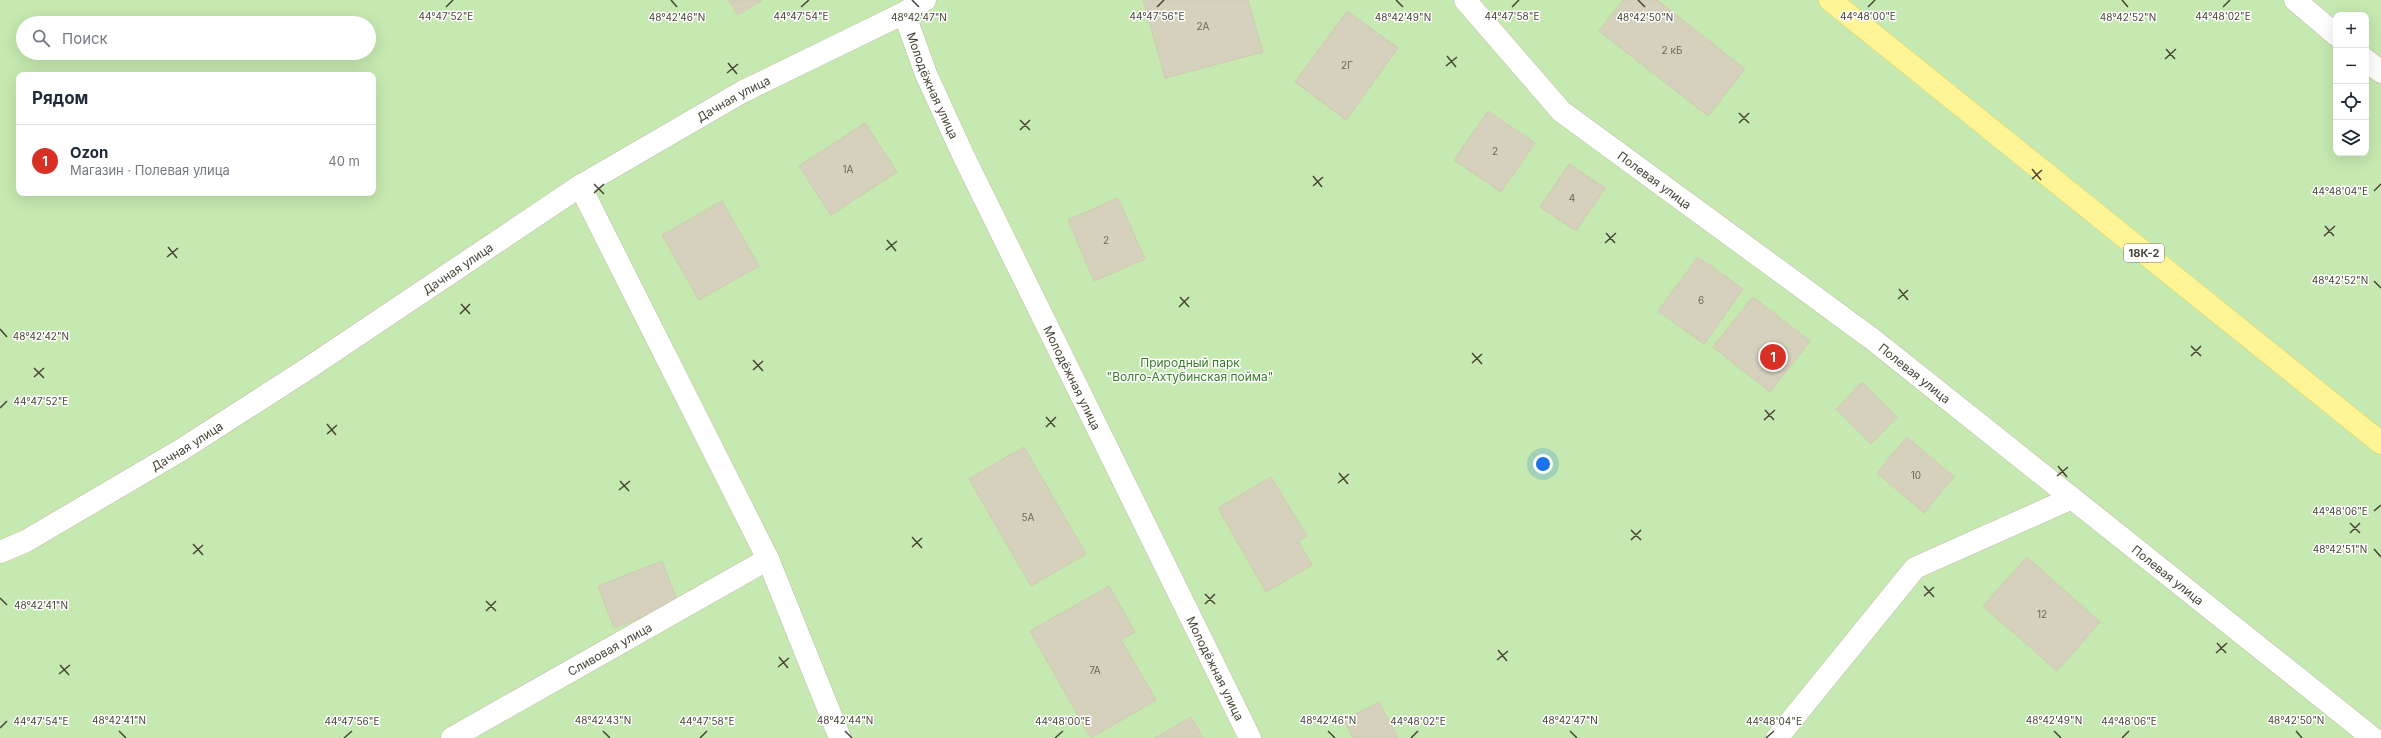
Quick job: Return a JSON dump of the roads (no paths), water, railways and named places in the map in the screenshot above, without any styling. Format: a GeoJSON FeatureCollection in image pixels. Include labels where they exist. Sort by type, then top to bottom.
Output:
{"type":"FeatureCollection","features":[{"type":"Feature","properties":{"kind":"main road","name":"18К-2"},"geometry":{"type":"LineString","coordinates":[[1830,0],[2381,443]]}},
{"type":"Feature","properties":{"kind":"street","name":"Дачная улица"},"geometry":{"type":"LineString","coordinates":[[0,552],[26,541],[188,446],[580,186],[742,92],[904,13],[925,0]]}},
{"type":"Feature","properties":{"kind":"street","name":"Полевая улица"},"geometry":{"type":"LineString","coordinates":[[1465,0],[1561,111],[1871,338],[2373,738]]}},
{"type":"Feature","properties":{"kind":"street"},"geometry":{"type":"LineString","coordinates":[[2295,0],[2333,32]]}},
{"type":"Feature","properties":{"kind":"street","name":"Молодёжная улица"},"geometry":{"type":"LineString","coordinates":[[904,13],[926,74],[964,157],[1250,738]]}},
{"type":"Feature","properties":{"kind":"street"},"geometry":{"type":"LineString","coordinates":[[2369,62],[2381,72]]}},
{"type":"Feature","properties":{"kind":"street"},"geometry":{"type":"LineString","coordinates":[[580,186],[768,559],[840,738]]}},
{"type":"Feature","properties":{"kind":"street"},"geometry":{"type":"LineString","coordinates":[[1776,738],[1915,568],[2072,498]]}},
{"type":"Feature","properties":{"kind":"street","name":"Сливовая улица"},"geometry":{"type":"LineString","coordinates":[[452,738],[768,559]]}},
{"type":"Feature","properties":{"kind":"place","name":"Ozon"},"geometry":{"type":"Point","coordinates":[1773,357]}},
{"type":"Feature","properties":{"kind":"park label","name":"Природный парк \"Волго-Ахтубинская пойма\""},"geometry":{"type":"Point","coordinates":[1190,369]}}]}
